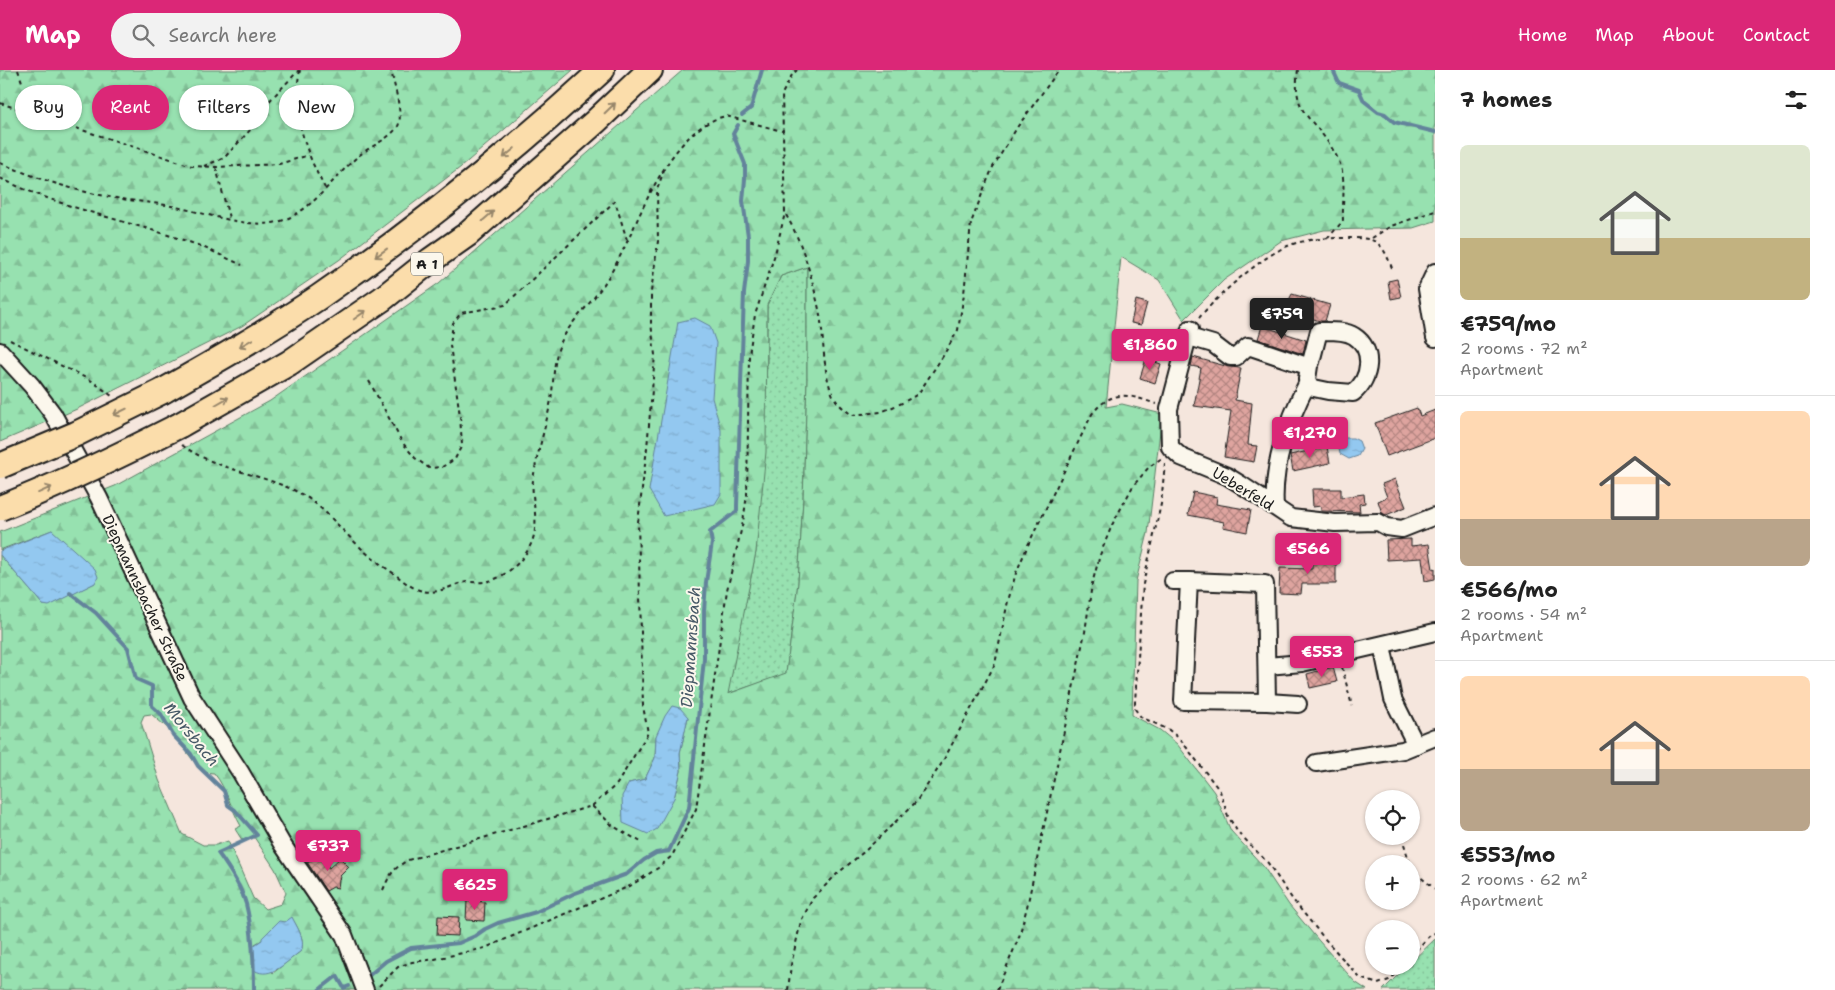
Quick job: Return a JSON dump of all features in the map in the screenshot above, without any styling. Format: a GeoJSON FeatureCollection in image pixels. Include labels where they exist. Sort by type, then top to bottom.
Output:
{"type":"FeatureCollection","features":[{"type":"Feature","properties":{"kind":"highway","name":"A 1"},"geometry":{"type":"LineString","coordinates":[[0,466],[76,434],[164,390],[318,298],[404,236],[504,157],[602,70]]}},
{"type":"Feature","properties":{"kind":"highway","name":"A 1"},"geometry":{"type":"LineString","coordinates":[[0,508],[178,433],[289,363],[382,299],[431,260],[468,234],[595,122],[650,70]]}},
{"type":"Feature","properties":{"kind":"street"},"geometry":{"type":"LineString","coordinates":[[1435,272],[1426,289],[1435,338]]}},
{"type":"Feature","properties":{"kind":"street"},"geometry":{"type":"LineString","coordinates":[[1275,507],[1274,492],[1278,464],[1291,418],[1307,384],[1309,366],[1319,331],[1352,335],[1361,342],[1368,352],[1368,372],[1353,393],[1347,394],[1312,388],[1307,384]]}},
{"type":"Feature","properties":{"kind":"street"},"geometry":{"type":"LineString","coordinates":[[1171,448],[1169,409],[1189,333],[1213,344],[1230,357],[1236,357],[1248,346],[1309,366]]}},
{"type":"Feature","properties":{"kind":"street","name":"Diepmannsbacher Straße"},"geometry":{"type":"LineString","coordinates":[[4,345],[53,414],[99,498],[192,698],[241,773],[286,850],[344,935],[365,990]]}},
{"type":"Feature","properties":{"kind":"street","name":"Ueberfeld"},"geometry":{"type":"LineString","coordinates":[[1171,448],[1180,457],[1227,476],[1275,507],[1284,515],[1299,520],[1335,523],[1378,522],[1387,527],[1402,529],[1435,516]]}},
{"type":"Feature","properties":{"kind":"street"},"geometry":{"type":"LineString","coordinates":[[1267,702],[1265,584],[1181,581],[1184,701],[1298,704]]}},
{"type":"Feature","properties":{"kind":"street"},"geometry":{"type":"LineString","coordinates":[[1267,666],[1302,663],[1435,632]]}},
{"type":"Feature","properties":{"kind":"street"},"geometry":{"type":"LineString","coordinates":[[1382,645],[1393,699],[1416,745]]}},
{"type":"Feature","properties":{"kind":"street"},"geometry":{"type":"LineString","coordinates":[[1316,763],[1403,750],[1435,737]]}},
{"type":"Feature","properties":{"kind":"path"},"geometry":{"type":"LineString","coordinates":[[18,70],[23,85]]}},
{"type":"Feature","properties":{"kind":"path"},"geometry":{"type":"LineString","coordinates":[[300,70],[297,96],[302,136],[325,188]]}},
{"type":"Feature","properties":{"kind":"path"},"geometry":{"type":"LineString","coordinates":[[202,167],[224,158],[252,128],[254,117],[300,70]]}},
{"type":"Feature","properties":{"kind":"path"},"geometry":{"type":"LineString","coordinates":[[0,163],[68,188],[107,197],[177,207],[229,219],[258,223],[277,222],[298,214],[357,157],[386,137],[398,125],[400,117],[391,70]]}},
{"type":"Feature","properties":{"kind":"path"},"geometry":{"type":"LineString","coordinates":[[376,990],[398,968],[412,962],[435,960],[485,948],[630,886],[658,868],[672,856],[696,809],[727,590],[743,522],[747,495],[750,355],[755,314],[776,254],[786,213],[782,94],[792,75],[797,70]]}},
{"type":"Feature","properties":{"kind":"path"},"geometry":{"type":"LineString","coordinates":[[786,213],[798,235],[819,306],[827,374],[832,394],[841,406],[852,415],[881,412],[902,403],[918,394],[958,330],[972,223],[985,186],[993,167],[1018,126],[1059,70]]}},
{"type":"Feature","properties":{"kind":"path"},"geometry":{"type":"LineString","coordinates":[[1298,70],[1296,83],[1302,108],[1329,144],[1338,160],[1342,173],[1344,188],[1343,221],[1328,238]]}},
{"type":"Feature","properties":{"kind":"path"},"geometry":{"type":"LineString","coordinates":[[0,103],[15,108]]}},
{"type":"Feature","properties":{"kind":"path"},"geometry":{"type":"LineString","coordinates":[[178,433],[191,452],[214,464],[284,487],[312,501],[361,549],[406,582],[422,591],[438,591],[467,582],[489,581],[504,574],[525,555],[533,538],[535,529],[535,511],[532,498],[533,480],[546,424],[560,343],[568,329],[600,290],[627,241],[648,195],[667,162],[703,126],[718,117],[726,116],[782,131]]}},
{"type":"Feature","properties":{"kind":"path"},"geometry":{"type":"LineString","coordinates":[[82,130],[192,166],[216,167],[279,164],[309,155]]}},
{"type":"Feature","properties":{"kind":"path"},"geometry":{"type":"LineString","coordinates":[[383,890],[395,868],[408,860],[592,806],[617,784],[648,733],[643,706],[638,522],[647,448],[654,355],[651,292],[658,241],[657,190],[667,162]]}},
{"type":"Feature","properties":{"kind":"path"},"geometry":{"type":"LineString","coordinates":[[216,167],[229,219]]}},
{"type":"Feature","properties":{"kind":"path"},"geometry":{"type":"LineString","coordinates":[[0,178],[30,192],[74,208],[191,243],[242,265]]}},
{"type":"Feature","properties":{"kind":"path"},"geometry":{"type":"LineString","coordinates":[[369,381],[402,442],[415,458],[428,468],[442,467],[455,459],[462,445],[450,345],[453,323],[461,313],[504,305],[615,201],[627,241]]}},
{"type":"Feature","properties":{"kind":"path"},"geometry":{"type":"LineString","coordinates":[[1189,333],[1207,309],[1237,281],[1274,253],[1293,243],[1328,238],[1372,238],[1391,226],[1435,211]]}},
{"type":"Feature","properties":{"kind":"path"},"geometry":{"type":"LineString","coordinates":[[1372,238],[1387,254],[1392,268]]}},
{"type":"Feature","properties":{"kind":"path"},"geometry":{"type":"LineString","coordinates":[[4,345],[15,341],[92,382],[115,398]]}},
{"type":"Feature","properties":{"kind":"path"},"geometry":{"type":"LineString","coordinates":[[788,990],[791,965],[802,922],[813,898],[916,802],[942,763],[995,664],[1016,573],[1092,414],[1105,400],[1124,396],[1169,409]]}},
{"type":"Feature","properties":{"kind":"path"},"geometry":{"type":"LineString","coordinates":[[1171,448],[1165,463],[1161,504],[1143,584],[1135,709],[1137,714],[1169,730],[1180,739],[1220,792],[1228,816],[1237,831],[1268,864],[1293,900],[1360,978],[1378,984],[1389,980],[1394,975]]}},
{"type":"Feature","properties":{"kind":"path"},"geometry":{"type":"LineString","coordinates":[[997,990],[1009,965],[1027,908],[1084,632],[1092,584],[1100,555],[1112,525],[1133,486],[1149,467],[1160,460],[1171,448]]}},
{"type":"Feature","properties":{"kind":"path"},"geometry":{"type":"LineString","coordinates":[[1339,655],[1352,706]]}},
{"type":"Feature","properties":{"kind":"path"},"geometry":{"type":"LineString","coordinates":[[592,806],[613,826],[640,842]]}},
{"type":"Feature","properties":{"kind":"path"},"geometry":{"type":"LineString","coordinates":[[1420,877],[1435,889]]}},
{"type":"Feature","properties":{"kind":"path"},"geometry":{"type":"LineString","coordinates":[[1420,946],[1430,935],[1435,933]]}},
{"type":"Feature","properties":{"kind":"green space"},"geometry":{"type":"Polygon","coordinates":[[[0,70],[573,70],[461,167],[339,260],[242,326],[77,409],[0,442],[0,70]]]}},
{"type":"Feature","properties":{"kind":"green space"},"geometry":{"type":"Polygon","coordinates":[[[683,70],[1435,70],[1435,221],[1413,228],[1324,230],[1281,241],[1224,280],[1184,320],[1159,280],[1121,257],[1106,407],[1122,404],[1162,414],[1148,533],[1136,581],[1132,715],[1160,730],[1177,744],[1214,792],[1231,831],[1263,866],[1289,905],[1319,941],[1355,982],[1367,990],[0,990],[0,555],[43,605],[49,605],[95,583],[52,530],[0,550],[0,532],[115,486],[270,401],[439,283],[683,70]],[[807,267],[781,276],[767,305],[766,452],[756,552],[728,694],[786,673],[798,583],[807,380],[807,267]],[[151,714],[144,715],[141,722],[159,780],[182,834],[203,845],[216,845],[228,841],[253,898],[265,909],[281,904],[286,893],[275,869],[254,837],[242,840],[235,829],[241,826],[226,792],[214,773],[202,772],[170,730],[151,714]],[[688,717],[656,736],[655,758],[645,779],[629,783],[674,798],[681,771],[680,753],[688,717]],[[292,918],[255,944],[273,973],[301,951],[302,947],[300,934],[292,918]]]}},
{"type":"Feature","properties":{"kind":"green space"},"geometry":{"type":"Polygon","coordinates":[[[807,267],[807,380],[803,499],[798,583],[786,674],[727,694],[756,552],[767,363],[767,305],[781,276],[807,267]]]}},
{"type":"Feature","properties":{"kind":"green space"},"geometry":{"type":"Polygon","coordinates":[[[1435,939],[1435,990],[1383,990],[1398,975],[1420,975],[1420,953],[1435,939]]]}},
{"type":"Feature","properties":{"kind":"water"},"geometry":{"type":"Polygon","coordinates":[[[695,318],[710,326],[716,343],[712,398],[721,430],[721,494],[715,504],[664,516],[649,490],[678,322],[695,318]]]}},
{"type":"Feature","properties":{"kind":"water"},"geometry":{"type":"Polygon","coordinates":[[[1343,438],[1353,438],[1359,441],[1362,449],[1358,456],[1349,459],[1340,454],[1338,444],[1343,438]]]}},
{"type":"Feature","properties":{"kind":"water"},"geometry":{"type":"Polygon","coordinates":[[[52,530],[95,569],[98,577],[95,583],[49,606],[43,605],[0,555],[0,551],[52,530]]]}},
{"type":"Feature","properties":{"kind":"water"},"geometry":{"type":"Polygon","coordinates":[[[672,706],[680,708],[688,717],[680,753],[681,771],[674,798],[657,829],[648,834],[623,823],[622,796],[629,783],[645,779],[655,758],[656,736],[672,706]]]}},
{"type":"Feature","properties":{"kind":"water"},"geometry":{"type":"Polygon","coordinates":[[[292,917],[302,938],[301,951],[273,971],[260,973],[254,970],[253,946],[262,940],[279,921],[285,922],[292,917]]]}},
{"type":"Feature","properties":{"kind":"building"},"geometry":{"type":"Polygon","coordinates":[[[1397,279],[1401,297],[1391,299],[1388,281],[1397,279]]]}},
{"type":"Feature","properties":{"kind":"building"},"geometry":{"type":"Polygon","coordinates":[[[1292,294],[1330,305],[1325,321],[1284,310],[1292,294]]]}},
{"type":"Feature","properties":{"kind":"building"},"geometry":{"type":"Polygon","coordinates":[[[1136,300],[1147,303],[1141,325],[1131,323],[1136,300]]]}},
{"type":"Feature","properties":{"kind":"building"},"geometry":{"type":"Polygon","coordinates":[[[1262,326],[1306,340],[1303,354],[1258,339],[1262,326]]]}},
{"type":"Feature","properties":{"kind":"building"},"geometry":{"type":"Polygon","coordinates":[[[1193,357],[1229,367],[1241,368],[1235,400],[1252,403],[1248,445],[1257,446],[1254,462],[1224,457],[1231,411],[1194,406],[1201,368],[1191,366],[1193,357]]]}},
{"type":"Feature","properties":{"kind":"building"},"geometry":{"type":"Polygon","coordinates":[[[1146,359],[1161,364],[1155,383],[1140,378],[1146,359]]]}},
{"type":"Feature","properties":{"kind":"building"},"geometry":{"type":"Polygon","coordinates":[[[1417,408],[1420,416],[1435,410],[1435,438],[1387,456],[1375,423],[1417,408]]]}},
{"type":"Feature","properties":{"kind":"building"},"geometry":{"type":"Polygon","coordinates":[[[1327,447],[1330,463],[1293,471],[1290,455],[1327,447]]]}},
{"type":"Feature","properties":{"kind":"building"},"geometry":{"type":"Polygon","coordinates":[[[1395,479],[1406,507],[1386,515],[1382,513],[1378,501],[1387,497],[1382,484],[1395,479]]]}},
{"type":"Feature","properties":{"kind":"building"},"geometry":{"type":"Polygon","coordinates":[[[1312,489],[1341,489],[1341,497],[1364,494],[1365,503],[1359,504],[1360,512],[1321,511],[1321,506],[1313,507],[1312,489]]]}},
{"type":"Feature","properties":{"kind":"building"},"geometry":{"type":"Polygon","coordinates":[[[1193,492],[1217,497],[1216,504],[1251,510],[1247,532],[1223,527],[1224,522],[1188,515],[1193,492]]]}},
{"type":"Feature","properties":{"kind":"building"},"geometry":{"type":"Polygon","coordinates":[[[1411,539],[1411,546],[1429,544],[1433,569],[1435,568],[1435,579],[1425,581],[1422,558],[1387,560],[1386,540],[1411,539]]]}},
{"type":"Feature","properties":{"kind":"building"},"geometry":{"type":"Polygon","coordinates":[[[1312,557],[1336,557],[1336,584],[1302,584],[1301,594],[1279,593],[1280,568],[1312,569],[1312,557]]]}},
{"type":"Feature","properties":{"kind":"building"},"geometry":{"type":"Polygon","coordinates":[[[1333,667],[1337,682],[1310,688],[1307,674],[1333,667]]]}},
{"type":"Feature","properties":{"kind":"building"},"geometry":{"type":"Polygon","coordinates":[[[320,855],[329,868],[340,858],[349,867],[340,876],[338,888],[333,887],[326,891],[307,862],[320,855]]]}},
{"type":"Feature","properties":{"kind":"building"},"geometry":{"type":"Polygon","coordinates":[[[467,900],[485,902],[484,921],[466,920],[467,900]]]}},
{"type":"Feature","properties":{"kind":"building"},"geometry":{"type":"Polygon","coordinates":[[[438,916],[459,917],[458,936],[437,935],[438,916]]]}},
{"type":"Feature","properties":{"kind":"waterway","name":"Diepmannsbach"},"geometry":{"type":"LineString","coordinates":[[742,115],[751,108],[762,70]]}},
{"type":"Feature","properties":{"kind":"waterway"},"geometry":{"type":"LineString","coordinates":[[1333,70],[1339,83],[1359,90],[1364,101],[1394,122],[1435,132]]}},
{"type":"Feature","properties":{"kind":"waterway","name":"Diepmannsbach"},"geometry":{"type":"LineString","coordinates":[[366,978],[386,961],[411,948],[459,943],[498,923],[536,912],[575,893],[627,874],[656,853],[669,851],[689,808],[704,659],[704,611],[712,543],[710,532],[737,511],[744,293],[748,261],[748,236],[743,201],[745,164],[733,134],[738,125]]}},
{"type":"Feature","properties":{"kind":"waterway","name":"Morsbach"},"geometry":{"type":"LineString","coordinates":[[70,593],[96,613],[128,648],[136,679],[152,686],[152,706],[161,714],[173,735],[191,754],[198,766],[224,791],[228,805],[235,810],[257,835],[218,853],[234,878],[246,904],[253,947],[254,990]]}},
{"type":"Feature","properties":{"kind":"waterway","name":"Diepmannsbach"},"geometry":{"type":"LineString","coordinates":[[319,990],[337,976],[344,988],[349,986]]}}]}
